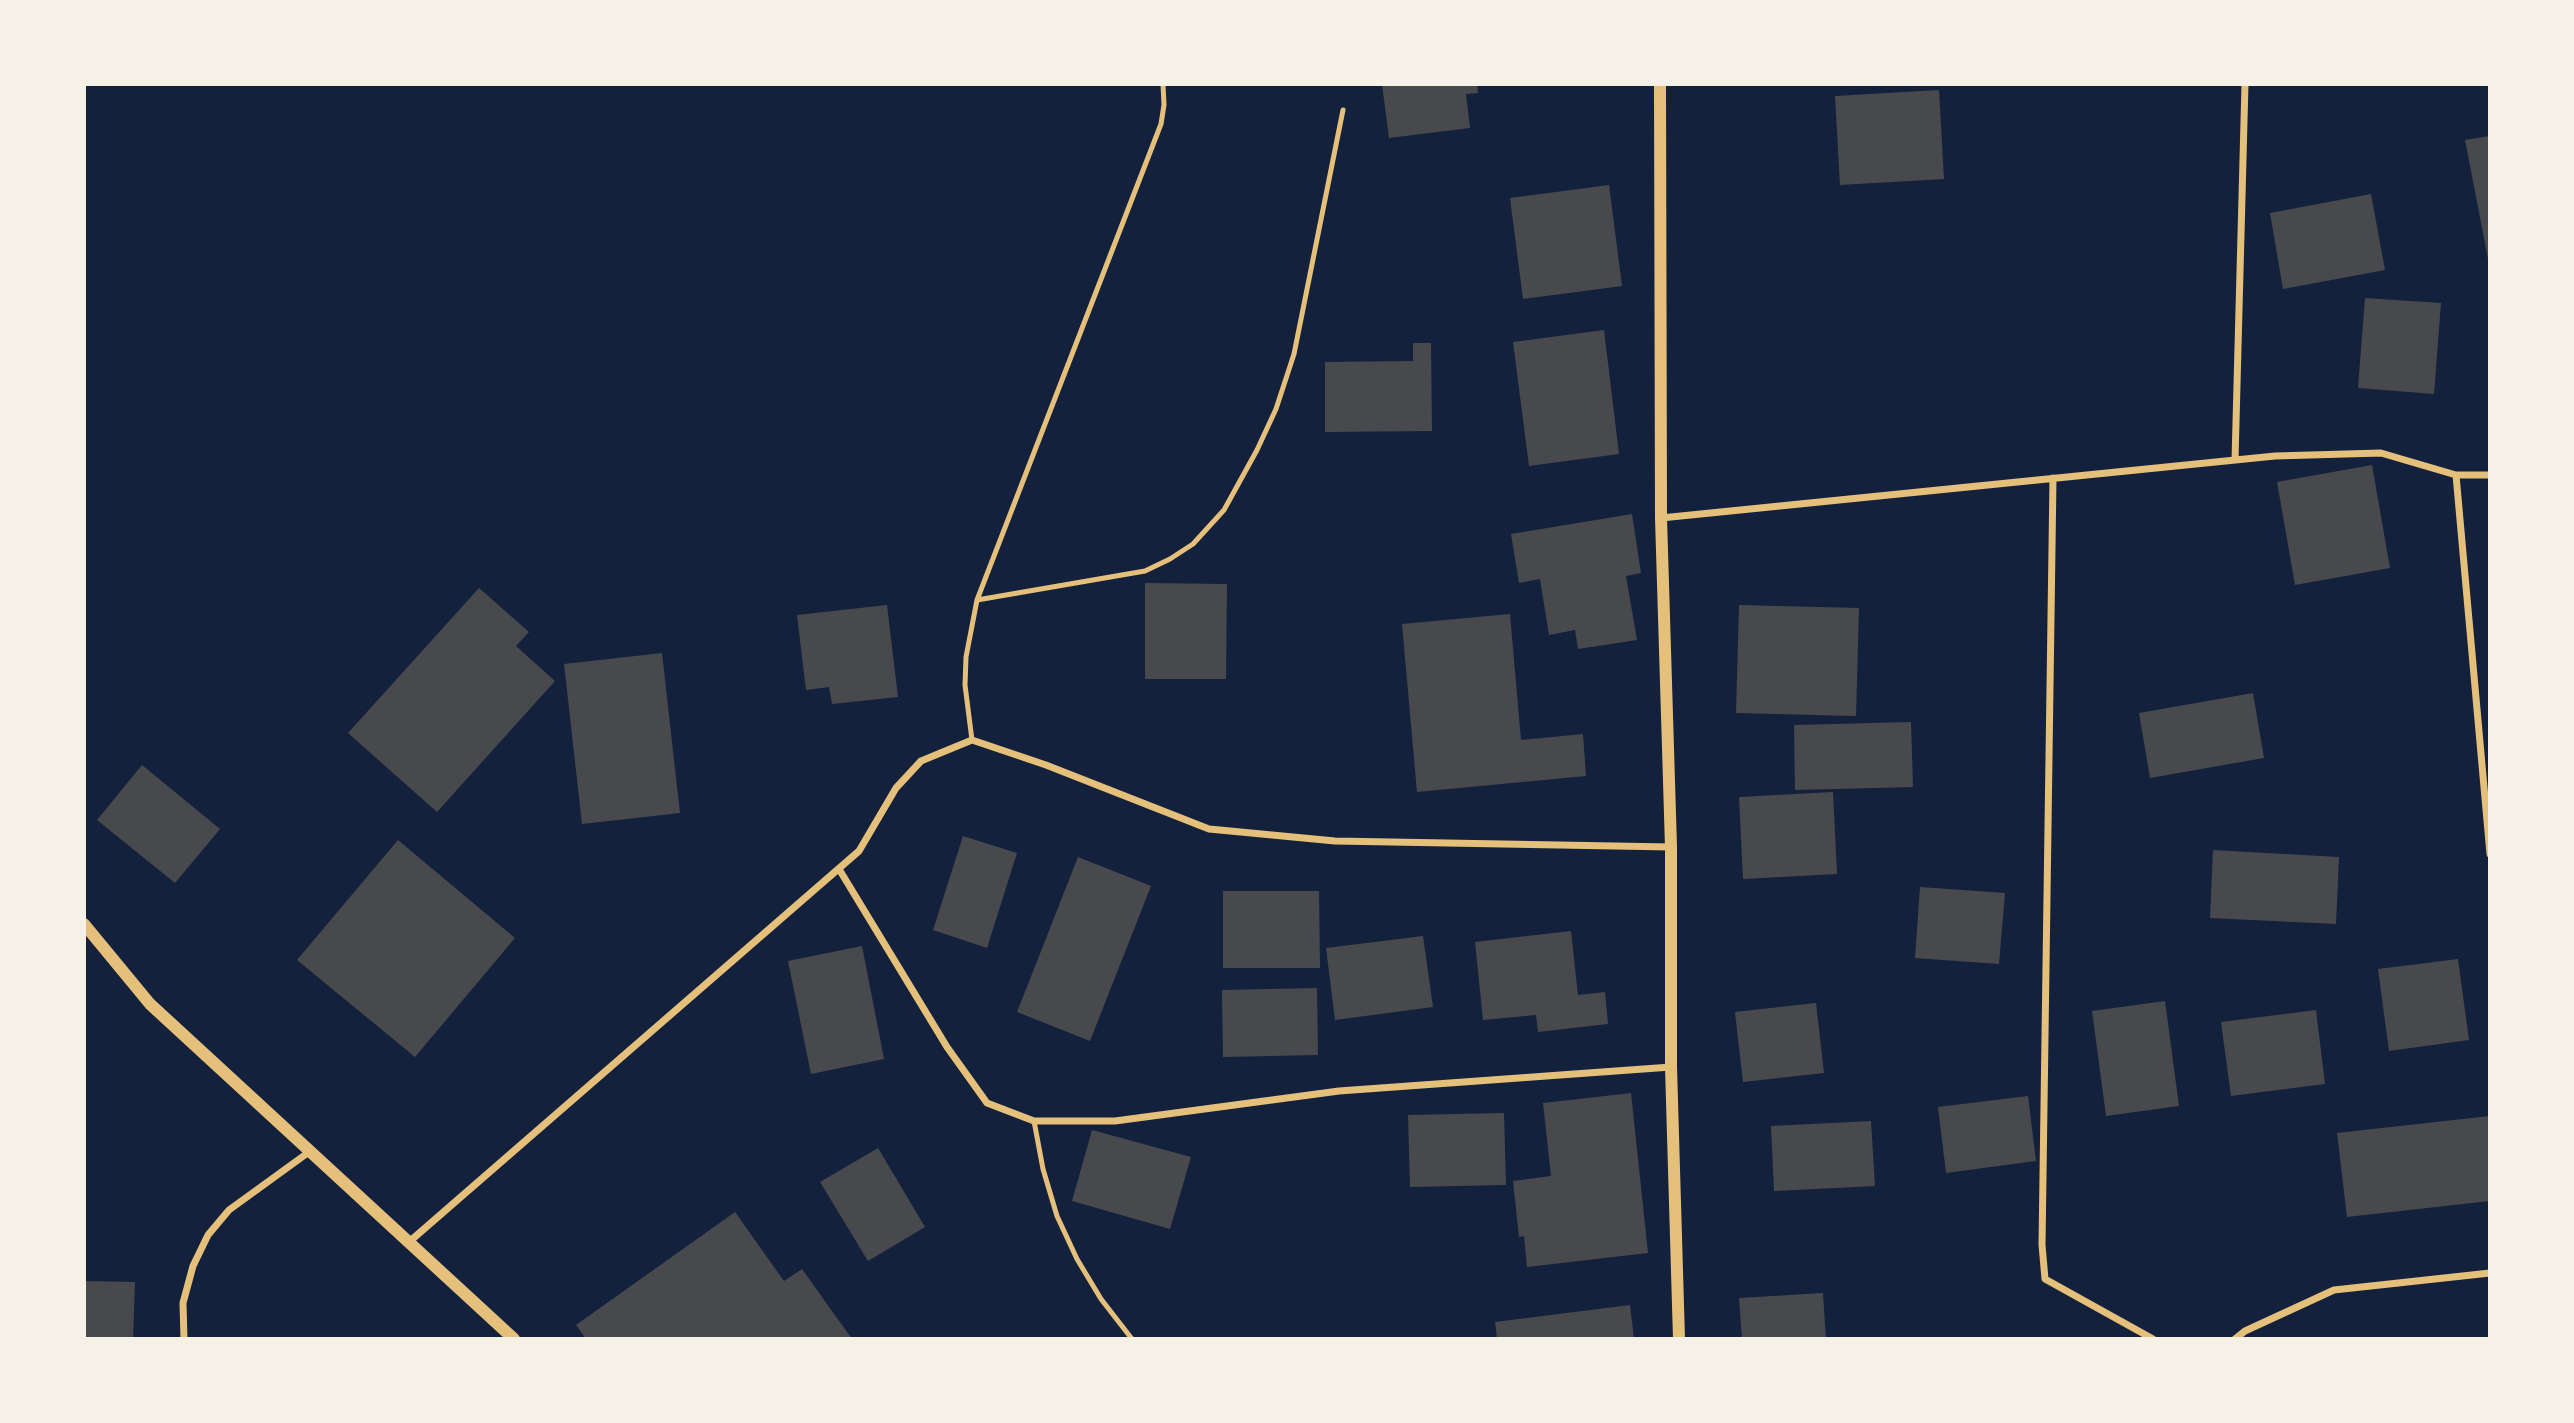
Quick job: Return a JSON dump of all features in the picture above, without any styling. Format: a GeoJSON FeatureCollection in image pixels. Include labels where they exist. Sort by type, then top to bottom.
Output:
{"type":"FeatureCollection","features":[{"type":"Feature","properties":{"kind":"street"},"geometry":{"type":"LineString","coordinates":[[1660,84],[1661,518],[1671,847],[1671,1067],[1679,1339]]}},
{"type":"Feature","properties":{"kind":"street"},"geometry":{"type":"LineString","coordinates":[[2235,460],[2245,84]]}},
{"type":"Feature","properties":{"kind":"street"},"geometry":{"type":"LineString","coordinates":[[1661,518],[2275,456],[2381,453],[2456,475],[2490,475]]}},
{"type":"Feature","properties":{"kind":"street"},"geometry":{"type":"LineString","coordinates":[[2456,475],[2490,854]]}},
{"type":"Feature","properties":{"kind":"street"},"geometry":{"type":"LineString","coordinates":[[2053,478],[2042,1244],[2045,1279],[2152,1339]]}},
{"type":"Feature","properties":{"kind":"street"},"geometry":{"type":"LineString","coordinates":[[409,1242],[859,851],[896,788],[921,761],[972,740],[1046,765],[1209,830],[1335,841],[1671,847]]}},
{"type":"Feature","properties":{"kind":"street"},"geometry":{"type":"LineString","coordinates":[[839,869],[947,1046],[988,1102],[1034,1121],[1115,1121],[1339,1091],[1671,1067]]}},
{"type":"Feature","properties":{"kind":"street"},"geometry":{"type":"LineString","coordinates":[[84,924],[150,1004],[514,1339]]}},
{"type":"Feature","properties":{"kind":"street"},"geometry":{"type":"LineString","coordinates":[[184,1339],[183,1303],[192,1266],[208,1235],[229,1210],[309,1152]]}},
{"type":"Feature","properties":{"kind":"street"},"geometry":{"type":"LineString","coordinates":[[2235,1339],[2245,1331],[2334,1290],[2490,1273]]}},
{"type":"Feature","properties":{"kind":"lane"},"geometry":{"type":"LineString","coordinates":[[972,740],[965,685],[966,657],[978,600],[1161,124],[1163,84]]}},
{"type":"Feature","properties":{"kind":"lane"},"geometry":{"type":"LineString","coordinates":[[978,600],[1145,571],[1193,544],[1224,510],[1276,409],[1294,354],[1343,110]]}},
{"type":"Feature","properties":{"kind":"lane"},"geometry":{"type":"LineString","coordinates":[[1034,1121],[1043,1169],[1057,1216],[1077,1259],[1101,1299],[1132,1339]]}},
{"type":"Feature","properties":{"kind":"building"},"geometry":{"type":"Polygon","coordinates":[[[1382,84],[1477,84],[1478,93],[1466,94],[1470,128],[1389,138],[1382,84]]]}},
{"type":"Feature","properties":{"kind":"building"},"geometry":{"type":"Polygon","coordinates":[[[1939,90],[1944,179],[1840,185],[1835,96],[1939,90]]]}},
{"type":"Feature","properties":{"kind":"building"},"geometry":{"type":"Polygon","coordinates":[[[2490,136],[2490,264],[2489,264],[2465,140],[2490,136]]]}},
{"type":"Feature","properties":{"kind":"building"},"geometry":{"type":"Polygon","coordinates":[[[1609,185],[1622,286],[1523,299],[1510,198],[1609,185]]]}},
{"type":"Feature","properties":{"kind":"building"},"geometry":{"type":"Polygon","coordinates":[[[2371,194],[2385,270],[2283,289],[2270,213],[2371,194]]]}},
{"type":"Feature","properties":{"kind":"building"},"geometry":{"type":"Polygon","coordinates":[[[2365,298],[2441,303],[2434,394],[2358,388],[2365,298]]]}},
{"type":"Feature","properties":{"kind":"building"},"geometry":{"type":"Polygon","coordinates":[[[1604,330],[1619,454],[1529,466],[1513,342],[1604,330]]]}},
{"type":"Feature","properties":{"kind":"building"},"geometry":{"type":"Polygon","coordinates":[[[1413,343],[1431,343],[1432,431],[1325,432],[1325,362],[1413,361],[1413,343]]]}},
{"type":"Feature","properties":{"kind":"building"},"geometry":{"type":"Polygon","coordinates":[[[2372,465],[2390,568],[2295,585],[2277,482],[2372,465]]]}},
{"type":"Feature","properties":{"kind":"building"},"geometry":{"type":"Polygon","coordinates":[[[1632,514],[1641,573],[1626,576],[1637,640],[1578,649],[1575,630],[1549,635],[1540,579],[1519,583],[1511,534],[1632,514]]]}},
{"type":"Feature","properties":{"kind":"building"},"geometry":{"type":"Polygon","coordinates":[[[1145,583],[1227,584],[1226,679],[1145,679],[1145,583]]]}},
{"type":"Feature","properties":{"kind":"building"},"geometry":{"type":"Polygon","coordinates":[[[479,588],[529,632],[516,646],[555,681],[437,812],[348,733],[479,588]]]}},
{"type":"Feature","properties":{"kind":"building"},"geometry":{"type":"Polygon","coordinates":[[[887,605],[898,697],[832,704],[829,687],[806,690],[797,615],[887,605]]]}},
{"type":"Feature","properties":{"kind":"building"},"geometry":{"type":"Polygon","coordinates":[[[1739,605],[1859,608],[1856,716],[1736,713],[1739,605]]]}},
{"type":"Feature","properties":{"kind":"building"},"geometry":{"type":"Polygon","coordinates":[[[1510,614],[1521,740],[1583,734],[1586,776],[1417,792],[1402,624],[1510,614]]]}},
{"type":"Feature","properties":{"kind":"building"},"geometry":{"type":"Polygon","coordinates":[[[662,653],[680,813],[582,824],[564,664],[662,653]]]}},
{"type":"Feature","properties":{"kind":"building"},"geometry":{"type":"Polygon","coordinates":[[[2253,693],[2264,758],[2150,778],[2139,713],[2253,693]]]}},
{"type":"Feature","properties":{"kind":"building"},"geometry":{"type":"Polygon","coordinates":[[[1911,722],[1913,787],[1795,790],[1794,725],[1911,722]]]}},
{"type":"Feature","properties":{"kind":"building"},"geometry":{"type":"Polygon","coordinates":[[[142,765],[220,829],[175,883],[97,820],[142,765]]]}},
{"type":"Feature","properties":{"kind":"building"},"geometry":{"type":"Polygon","coordinates":[[[1833,792],[1837,874],[1743,879],[1739,797],[1833,792]]]}},
{"type":"Feature","properties":{"kind":"building"},"geometry":{"type":"Polygon","coordinates":[[[963,836],[1017,853],[987,948],[933,930],[963,836]]]}},
{"type":"Feature","properties":{"kind":"building"},"geometry":{"type":"Polygon","coordinates":[[[398,840],[515,938],[415,1057],[297,960],[398,840]]]}},
{"type":"Feature","properties":{"kind":"building"},"geometry":{"type":"Polygon","coordinates":[[[2213,850],[2339,857],[2336,924],[2210,918],[2213,850]]]}},
{"type":"Feature","properties":{"kind":"building"},"geometry":{"type":"Polygon","coordinates":[[[1078,857],[1151,886],[1090,1041],[1017,1012],[1078,857]]]}},
{"type":"Feature","properties":{"kind":"building"},"geometry":{"type":"Polygon","coordinates":[[[1920,887],[2005,893],[1999,964],[1915,958],[1920,887]]]}},
{"type":"Feature","properties":{"kind":"building"},"geometry":{"type":"Polygon","coordinates":[[[1223,891],[1319,891],[1320,968],[1223,968],[1223,891]]]}},
{"type":"Feature","properties":{"kind":"building"},"geometry":{"type":"Polygon","coordinates":[[[1571,931],[1578,995],[1605,992],[1608,1024],[1538,1032],[1536,1015],[1483,1020],[1475,942],[1571,931]]]}},
{"type":"Feature","properties":{"kind":"building"},"geometry":{"type":"Polygon","coordinates":[[[1423,936],[1433,1007],[1335,1020],[1326,948],[1423,936]]]}},
{"type":"Feature","properties":{"kind":"building"},"geometry":{"type":"Polygon","coordinates":[[[862,946],[884,1059],[811,1074],[788,961],[862,946]]]}},
{"type":"Feature","properties":{"kind":"building"},"geometry":{"type":"Polygon","coordinates":[[[2458,959],[2469,1040],[2389,1051],[2378,969],[2458,959]]]}},
{"type":"Feature","properties":{"kind":"building"},"geometry":{"type":"Polygon","coordinates":[[[1317,988],[1318,1055],[1223,1057],[1222,990],[1317,988]]]}},
{"type":"Feature","properties":{"kind":"building"},"geometry":{"type":"Polygon","coordinates":[[[2165,1001],[2179,1106],[2106,1116],[2092,1011],[2165,1001]]]}},
{"type":"Feature","properties":{"kind":"building"},"geometry":{"type":"Polygon","coordinates":[[[1816,1003],[1824,1073],[1743,1082],[1735,1012],[1816,1003]]]}},
{"type":"Feature","properties":{"kind":"building"},"geometry":{"type":"Polygon","coordinates":[[[2316,1010],[2325,1084],[2231,1096],[2221,1022],[2316,1010]]]}},
{"type":"Feature","properties":{"kind":"building"},"geometry":{"type":"Polygon","coordinates":[[[1631,1093],[1648,1253],[1527,1267],[1524,1236],[1519,1237],[1513,1181],[1551,1176],[1543,1103],[1631,1093]]]}},
{"type":"Feature","properties":{"kind":"building"},"geometry":{"type":"Polygon","coordinates":[[[2028,1096],[2036,1161],[1946,1173],[1938,1107],[2028,1096]]]}},
{"type":"Feature","properties":{"kind":"building"},"geometry":{"type":"Polygon","coordinates":[[[1504,1113],[1506,1185],[1410,1187],[1408,1115],[1504,1113]]]}},
{"type":"Feature","properties":{"kind":"building"},"geometry":{"type":"Polygon","coordinates":[[[2490,1116],[2490,1201],[2347,1217],[2337,1133],[2490,1116]]]}},
{"type":"Feature","properties":{"kind":"building"},"geometry":{"type":"Polygon","coordinates":[[[1871,1121],[1875,1186],[1774,1191],[1771,1126],[1871,1121]]]}},
{"type":"Feature","properties":{"kind":"building"},"geometry":{"type":"Polygon","coordinates":[[[1092,1130],[1191,1157],[1170,1229],[1072,1201],[1092,1130]]]}},
{"type":"Feature","properties":{"kind":"building"},"geometry":{"type":"Polygon","coordinates":[[[878,1148],[925,1227],[868,1261],[820,1182],[878,1148]]]}},
{"type":"Feature","properties":{"kind":"building"},"geometry":{"type":"Polygon","coordinates":[[[735,1212],[784,1281],[802,1269],[852,1339],[586,1339],[576,1325],[735,1212]]]}},
{"type":"Feature","properties":{"kind":"building"},"geometry":{"type":"Polygon","coordinates":[[[84,1281],[135,1282],[133,1339],[84,1339],[84,1281]]]}},
{"type":"Feature","properties":{"kind":"building"},"geometry":{"type":"Polygon","coordinates":[[[1823,1293],[1826,1339],[1742,1339],[1739,1298],[1823,1293]]]}},
{"type":"Feature","properties":{"kind":"building"},"geometry":{"type":"Polygon","coordinates":[[[1630,1305],[1634,1339],[1497,1339],[1495,1322],[1630,1305]]]}}]}
